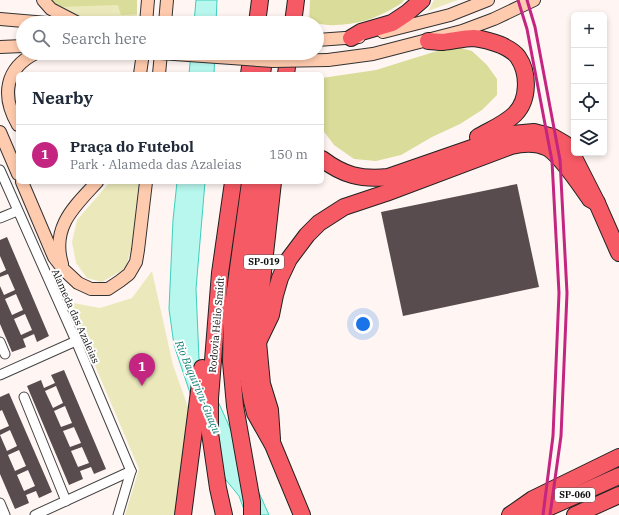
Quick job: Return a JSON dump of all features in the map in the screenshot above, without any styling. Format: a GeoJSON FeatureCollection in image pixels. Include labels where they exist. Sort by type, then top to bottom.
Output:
{"type":"FeatureCollection","features":[{"type":"Feature","properties":{"kind":"highway"},"geometry":{"type":"LineString","coordinates":[[287,16],[296,0]]}},
{"type":"Feature","properties":{"kind":"highway"},"geometry":{"type":"LineString","coordinates":[[350,38],[362,32],[392,23],[422,0]]}},
{"type":"Feature","properties":{"kind":"highway"},"geometry":{"type":"LineString","coordinates":[[258,16],[260,3]]}},
{"type":"Feature","properties":{"kind":"highway"},"geometry":{"type":"LineString","coordinates":[[260,3],[263,16]]}},
{"type":"Feature","properties":{"kind":"highway"},"geometry":{"type":"LineString","coordinates":[[427,163],[502,124],[515,114],[522,102],[526,88],[524,70],[518,57],[510,49],[473,38],[443,42],[428,41]]}},
{"type":"Feature","properties":{"kind":"highway"},"geometry":{"type":"LineString","coordinates":[[249,72],[251,60]]}},
{"type":"Feature","properties":{"kind":"highway"},"geometry":{"type":"LineString","coordinates":[[262,72],[264,60]]}},
{"type":"Feature","properties":{"kind":"highway"},"geometry":{"type":"LineString","coordinates":[[269,72],[271,60]]}},
{"type":"Feature","properties":{"kind":"highway"},"geometry":{"type":"LineString","coordinates":[[278,72],[280,60]]}},
{"type":"Feature","properties":{"kind":"highway"},"geometry":{"type":"LineString","coordinates":[[286,72],[287,60]]}},
{"type":"Feature","properties":{"kind":"highway"},"geometry":{"type":"LineString","coordinates":[[324,160],[334,168],[354,176],[372,179],[388,177],[512,134],[525,132],[542,133],[554,137],[565,144],[571,152],[619,253]]}},
{"type":"Feature","properties":{"kind":"highway"},"geometry":{"type":"LineString","coordinates":[[258,342],[271,315],[280,278],[289,259],[311,231],[344,207],[386,193],[511,146],[526,143],[541,146],[553,152],[590,199],[596,203]]}},
{"type":"Feature","properties":{"kind":"highway","name":"Rodovia Hélio Smidt"},"geometry":{"type":"LineString","coordinates":[[224,515],[218,488],[210,433],[210,398],[221,267],[233,184]]}},
{"type":"Feature","properties":{"kind":"highway"},"geometry":{"type":"LineString","coordinates":[[250,184],[232,312],[231,362],[235,406],[252,502],[252,515]]}},
{"type":"Feature","properties":{"kind":"highway","name":"SP-019"},"geometry":{"type":"LineString","coordinates":[[262,184],[251,254],[246,331],[247,373],[252,401],[256,413],[273,445],[302,515]]}},
{"type":"Feature","properties":{"kind":"highway","name":"SP-019"},"geometry":{"type":"LineString","coordinates":[[273,184],[260,290],[258,342],[262,384],[270,410],[273,445]]}},
{"type":"Feature","properties":{"kind":"highway"},"geometry":{"type":"LineString","coordinates":[[183,515],[202,358],[221,267]]}},
{"type":"Feature","properties":{"kind":"highway"},"geometry":{"type":"LineString","coordinates":[[510,515],[533,499],[619,457]]}},
{"type":"Feature","properties":{"kind":"highway","name":"SP-060"},"geometry":{"type":"LineString","coordinates":[[532,515],[619,476]]}},
{"type":"Feature","properties":{"kind":"highway","name":"SP-060"},"geometry":{"type":"LineString","coordinates":[[575,515],[619,495]]}},
{"type":"Feature","properties":{"kind":"main road"},"geometry":{"type":"LineString","coordinates":[[43,0],[51,9],[64,16]]}},
{"type":"Feature","properties":{"kind":"main road"},"geometry":{"type":"LineString","coordinates":[[166,16],[168,0]]}},
{"type":"Feature","properties":{"kind":"main road"},"geometry":{"type":"LineString","coordinates":[[324,40],[350,38],[403,28],[450,15],[488,0]]}},
{"type":"Feature","properties":{"kind":"main road"},"geometry":{"type":"LineString","coordinates":[[259,60],[328,60],[374,54],[462,31],[494,19],[534,0]]}},
{"type":"Feature","properties":{"kind":"main road"},"geometry":{"type":"LineString","coordinates":[[0,19],[16,20]]}},
{"type":"Feature","properties":{"kind":"main road"},"geometry":{"type":"LineString","coordinates":[[0,47],[16,46]]}},
{"type":"Feature","properties":{"kind":"main road"},"geometry":{"type":"LineString","coordinates":[[16,122],[12,115],[8,92],[10,78],[17,67],[25,60]]}},
{"type":"Feature","properties":{"kind":"main road"},"geometry":{"type":"LineString","coordinates":[[140,72],[142,60]]}},
{"type":"Feature","properties":{"kind":"main road"},"geometry":{"type":"LineString","coordinates":[[159,72],[160,60]]}},
{"type":"Feature","properties":{"kind":"main road"},"geometry":{"type":"LineString","coordinates":[[0,132],[16,169]]}},
{"type":"Feature","properties":{"kind":"main road"},"geometry":{"type":"LineString","coordinates":[[23,184],[54,257],[64,270],[78,283],[91,289],[108,289],[129,274],[136,262],[146,184]]}},
{"type":"Feature","properties":{"kind":"main road"},"geometry":{"type":"LineString","coordinates":[[64,270],[59,254],[59,238],[64,221],[74,207],[95,184]]}},
{"type":"Feature","properties":{"kind":"street","name":"Alameda das Azaleias"},"geometry":{"type":"LineString","coordinates":[[0,170],[76,341],[131,471]]}},
{"type":"Feature","properties":{"kind":"street"},"geometry":{"type":"LineString","coordinates":[[0,218],[17,211]]}},
{"type":"Feature","properties":{"kind":"street"},"geometry":{"type":"LineString","coordinates":[[0,375],[76,341]]}},
{"type":"Feature","properties":{"kind":"street"},"geometry":{"type":"LineString","coordinates":[[0,342],[5,354]]}},
{"type":"Feature","properties":{"kind":"street"},"geometry":{"type":"LineString","coordinates":[[24,397],[66,501]]}},
{"type":"Feature","properties":{"kind":"street"},"geometry":{"type":"LineString","coordinates":[[35,515],[131,471]]}},
{"type":"Feature","properties":{"kind":"street"},"geometry":{"type":"LineString","coordinates":[[118,515],[131,471]]}},
{"type":"Feature","properties":{"kind":"street"},"geometry":{"type":"LineString","coordinates":[[0,503],[5,515]]}},
{"type":"Feature","properties":{"kind":"shaded area"},"geometry":{"type":"Polygon","coordinates":[[[50,0],[137,0],[137,16],[78,16],[59,7],[50,0]]]}},
{"type":"Feature","properties":{"kind":"shaded area"},"geometry":{"type":"Polygon","coordinates":[[[434,0],[458,0],[428,11],[434,0]]]}},
{"type":"Feature","properties":{"kind":"shaded area"},"geometry":{"type":"Polygon","coordinates":[[[108,184],[139,184],[136,229],[126,268],[102,282],[87,278],[76,263],[72,242],[77,220],[108,184]]]}},
{"type":"Feature","properties":{"kind":"shaded area"},"geometry":{"type":"Polygon","coordinates":[[[152,271],[173,365],[188,407],[176,515],[125,515],[139,469],[68,302],[100,308],[132,298],[152,271]]]}},
{"type":"Feature","properties":{"kind":"green space"},"geometry":{"type":"Polygon","coordinates":[[[50,0],[137,0],[137,14],[121,15],[118,5],[57,7],[50,0]]]}},
{"type":"Feature","properties":{"kind":"green space"},"geometry":{"type":"Polygon","coordinates":[[[310,0],[404,0],[394,8],[378,16],[354,23],[324,24],[324,16],[309,16],[310,0]]]}},
{"type":"Feature","properties":{"kind":"green space"},"geometry":{"type":"Polygon","coordinates":[[[453,46],[472,51],[487,65],[497,79],[497,95],[482,110],[460,124],[432,137],[401,155],[376,161],[354,159],[334,145],[324,132],[324,78],[376,70],[453,46]]]}},
{"type":"Feature","properties":{"kind":"water"},"geometry":{"type":"Polygon","coordinates":[[[196,0],[217,0],[216,16],[195,16],[196,0]]]}},
{"type":"Feature","properties":{"kind":"water"},"geometry":{"type":"Polygon","coordinates":[[[190,60],[215,60],[214,72],[189,72],[190,60]]]}},
{"type":"Feature","properties":{"kind":"water","name":"Rio Baquirivu-Guaçu"},"geometry":{"type":"Polygon","coordinates":[[[177,184],[205,184],[196,289],[199,359],[269,515],[246,515],[239,496],[226,480],[191,396],[174,345],[169,309],[173,220],[177,184]]]}},
{"type":"Feature","properties":{"kind":"building"},"geometry":{"type":"Polygon","coordinates":[[[517,184],[539,287],[403,316],[381,212],[517,184]]]}},
{"type":"Feature","properties":{"kind":"building"},"geometry":{"type":"Polygon","coordinates":[[[7,237],[49,336],[37,342],[34,334],[23,339],[26,347],[12,352],[0,324],[0,286],[4,295],[15,290],[8,274],[0,277],[0,273],[6,270],[0,256],[0,240],[7,237]],[[16,294],[5,299],[12,315],[23,310],[16,294]],[[25,314],[14,319],[21,335],[32,330],[25,314]]]}},
{"type":"Feature","properties":{"kind":"building"},"geometry":{"type":"Polygon","coordinates":[[[64,370],[106,469],[94,474],[91,467],[80,471],[83,479],[69,485],[27,386],[41,380],[44,388],[55,383],[51,375],[64,370]],[[56,386],[45,391],[53,408],[63,403],[56,386]],[[65,406],[54,411],[61,427],[72,423],[65,406]],[[74,427],[63,431],[70,447],[81,443],[74,427]],[[82,447],[71,451],[78,467],[89,463],[82,447]]]}},
{"type":"Feature","properties":{"kind":"building"},"geometry":{"type":"Polygon","coordinates":[[[9,393],[52,492],[39,498],[36,491],[26,495],[29,503],[15,509],[0,474],[0,435],[0,430],[9,426],[2,410],[0,411],[0,397],[9,393]],[[10,430],[0,435],[7,451],[17,446],[10,430]],[[19,450],[8,455],[15,471],[26,466],[19,450]],[[28,470],[17,475],[24,491],[35,486],[28,470]]]}},
{"type":"Feature","properties":{"kind":"railway"},"geometry":{"type":"LineString","coordinates":[[518,0],[527,29],[552,161],[559,293],[553,436],[543,515]]}},
{"type":"Feature","properties":{"kind":"railway"},"geometry":{"type":"LineString","coordinates":[[527,0],[535,27],[560,160],[567,293],[561,436],[550,515]]}},
{"type":"Feature","properties":{"kind":"place","name":"Praça do Futebol"},"geometry":{"type":"Point","coordinates":[142,386]}}]}
